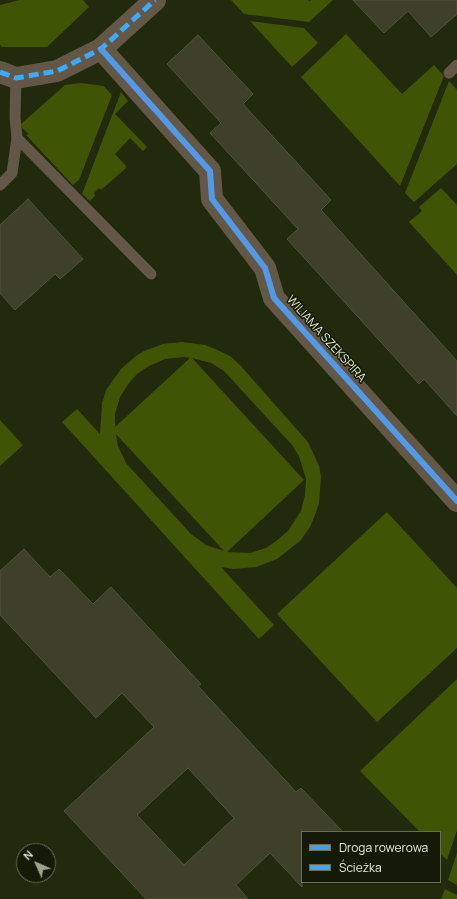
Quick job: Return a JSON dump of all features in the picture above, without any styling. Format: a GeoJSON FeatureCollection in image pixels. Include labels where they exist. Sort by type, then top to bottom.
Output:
{"type":"FeatureCollection","features":[{"type":"Feature","properties":{"kind":"street"},"geometry":{"type":"LineString","coordinates":[[8,75],[57,71],[101,49],[156,0]]}},
{"type":"Feature","properties":{"kind":"street","name":"WILIAMA SZEKSPIRA"},"geometry":{"type":"LineString","coordinates":[[101,49],[210,171],[212,199],[265,268],[274,298],[457,501]]}},
{"type":"Feature","properties":{"kind":"lane"},"geometry":{"type":"LineString","coordinates":[[449,73],[457,65]]}},
{"type":"Feature","properties":{"kind":"lane"},"geometry":{"type":"LineString","coordinates":[[0,185],[12,173],[17,138],[8,75]]}},
{"type":"Feature","properties":{"kind":"lane"},"geometry":{"type":"LineString","coordinates":[[17,138],[151,274]]}},
{"type":"Feature","properties":{"kind":"green space"},"geometry":{"type":"Polygon","coordinates":[[[20,0],[83,0],[89,7],[47,47],[2,47],[0,45],[0,5],[20,0]]]}},
{"type":"Feature","properties":{"kind":"green space"},"geometry":{"type":"Polygon","coordinates":[[[231,0],[333,0],[309,22],[244,14],[231,0]]]}},
{"type":"Feature","properties":{"kind":"green space"},"geometry":{"type":"Polygon","coordinates":[[[250,21],[304,28],[318,43],[292,67],[250,21]]]}},
{"type":"Feature","properties":{"kind":"green space"},"geometry":{"type":"Polygon","coordinates":[[[346,34],[402,94],[434,65],[444,76],[400,186],[301,77],[346,34]]]}},
{"type":"Feature","properties":{"kind":"green space"},"geometry":{"type":"Polygon","coordinates":[[[449,81],[457,90],[457,164],[414,202],[405,193],[449,81]]]}},
{"type":"Feature","properties":{"kind":"green space"},"geometry":{"type":"Polygon","coordinates":[[[81,83],[104,86],[112,95],[79,180],[73,185],[26,135],[29,134],[22,128],[21,124],[65,85],[81,83]]]}},
{"type":"Feature","properties":{"kind":"green space"},"geometry":{"type":"Polygon","coordinates":[[[121,92],[128,101],[115,114],[147,147],[143,151],[130,138],[115,154],[126,166],[126,168],[101,190],[99,188],[94,193],[95,196],[90,201],[82,194],[121,92]]]}},
{"type":"Feature","properties":{"kind":"green space"},"geometry":{"type":"Polygon","coordinates":[[[441,188],[457,205],[457,275],[409,222],[422,211],[419,207],[441,188]]]}},
{"type":"Feature","properties":{"kind":"green space"},"geometry":{"type":"Polygon","coordinates":[[[182,342],[205,345],[230,356],[240,365],[308,442],[319,466],[321,476],[319,503],[310,527],[300,541],[277,559],[256,567],[233,569],[221,567],[274,625],[259,639],[62,422],[77,409],[100,434],[102,403],[106,390],[121,369],[136,356],[144,351],[163,344],[182,342]],[[184,357],[165,359],[149,366],[137,374],[120,397],[115,414],[115,427],[190,358],[184,357]],[[192,358],[304,480],[227,552],[250,553],[266,548],[288,531],[301,511],[305,495],[306,479],[299,456],[292,445],[224,371],[211,363],[192,358]],[[116,434],[118,446],[126,463],[191,534],[206,545],[224,551],[116,434]]]}},
{"type":"Feature","properties":{"kind":"green space"},"geometry":{"type":"Polygon","coordinates":[[[0,420],[23,445],[0,466],[0,420]]]}},
{"type":"Feature","properties":{"kind":"green space"},"geometry":{"type":"Polygon","coordinates":[[[387,512],[457,588],[457,648],[377,722],[277,614],[387,512]]]}},
{"type":"Feature","properties":{"kind":"green space"},"geometry":{"type":"Polygon","coordinates":[[[457,679],[457,830],[447,860],[441,854],[441,831],[419,831],[360,771],[457,679]]]}},
{"type":"Feature","properties":{"kind":"green space"},"geometry":{"type":"Polygon","coordinates":[[[457,853],[457,885],[448,880],[457,853]]]}},
{"type":"Feature","properties":{"kind":"green space"},"geometry":{"type":"Polygon","coordinates":[[[445,889],[457,895],[457,899],[441,899],[445,889]]]}},
{"type":"Feature","properties":{"kind":"building"},"geometry":{"type":"Polygon","coordinates":[[[353,0],[457,0],[457,14],[431,37],[408,11],[384,33],[353,0]]]}},
{"type":"Feature","properties":{"kind":"building"},"geometry":{"type":"Polygon","coordinates":[[[198,35],[253,94],[243,104],[331,200],[321,210],[457,361],[457,416],[424,379],[419,384],[287,239],[298,229],[210,133],[221,123],[167,64],[198,35]]]}},
{"type":"Feature","properties":{"kind":"building"},"geometry":{"type":"Polygon","coordinates":[[[28,199],[83,259],[60,279],[55,274],[15,310],[0,293],[0,225],[28,199]]]}},
{"type":"Feature","properties":{"kind":"building"},"geometry":{"type":"Polygon","coordinates":[[[24,549],[50,577],[59,569],[93,604],[111,587],[201,684],[198,686],[296,792],[301,788],[342,831],[301,831],[302,887],[270,853],[236,885],[248,899],[146,899],[64,811],[154,727],[122,693],[96,718],[0,615],[0,571],[24,549]],[[188,768],[137,815],[184,865],[234,818],[188,768]]]}},
{"type":"Feature","properties":{"kind":"marked path"},"geometry":{"type":"LineString","coordinates":[[0,72],[16,78],[57,71],[101,49],[155,0]]}},
{"type":"Feature","properties":{"kind":"cycle path"},"geometry":{"type":"LineString","coordinates":[[101,49],[210,171],[212,199],[265,268],[274,298],[457,501]]}}]}
